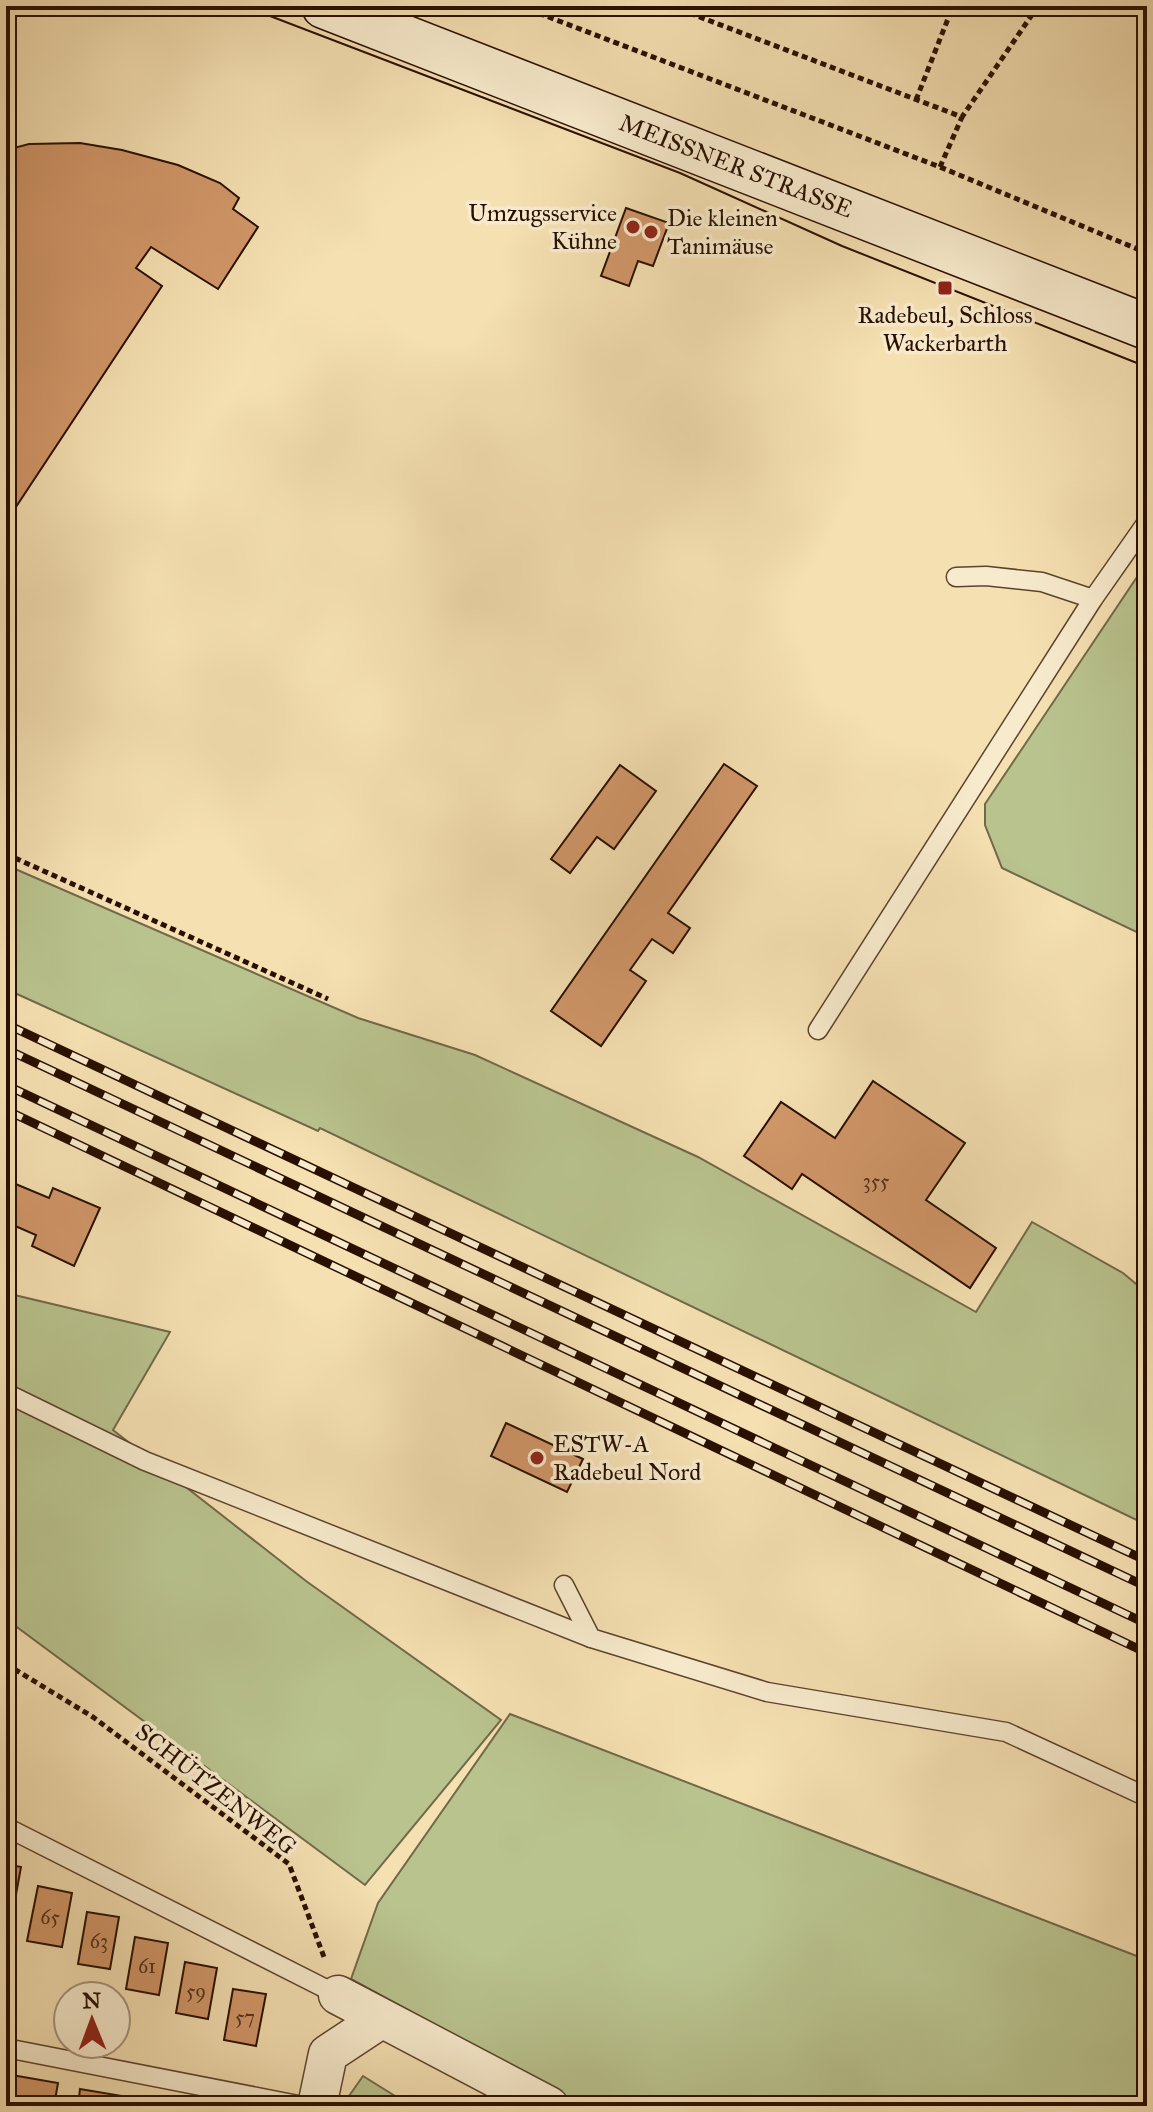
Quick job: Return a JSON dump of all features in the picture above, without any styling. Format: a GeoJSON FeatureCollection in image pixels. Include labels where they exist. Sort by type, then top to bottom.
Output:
{"type":"FeatureCollection","features":[{"type":"Feature","properties":{"kind":"main road","name":"MEISSNER STRASSE"},"geometry":{"type":"LineString","coordinates":[[338,8],[1147,327]]}},
{"type":"Feature","properties":{"kind":"street"},"geometry":{"type":"LineString","coordinates":[[338,1995],[549,2106]]}},
{"type":"Feature","properties":{"kind":"street"},"geometry":{"type":"LineString","coordinates":[[317,2106],[328,2054],[381,2019]]}},
{"type":"Feature","properties":{"kind":"lane"},"geometry":{"type":"LineString","coordinates":[[818,1030],[1093,599],[1147,522]]}},
{"type":"Feature","properties":{"kind":"lane"},"geometry":{"type":"LineString","coordinates":[[956,577],[986,576],[1042,582],[1093,599]]}},
{"type":"Feature","properties":{"kind":"lane"},"geometry":{"type":"LineString","coordinates":[[6,1393],[145,1461],[591,1638],[767,1692],[1006,1732],[1147,1797]]}},
{"type":"Feature","properties":{"kind":"lane"},"geometry":{"type":"LineString","coordinates":[[564,1585],[591,1638]]}},
{"type":"Feature","properties":{"kind":"lane"},"geometry":{"type":"LineString","coordinates":[[6,1827],[338,1995]]}},
{"type":"Feature","properties":{"kind":"lane"},"geometry":{"type":"LineString","coordinates":[[6,2048],[303,2106]]}},
{"type":"Feature","properties":{"kind":"path"},"geometry":{"type":"LineString","coordinates":[[520,6],[940,167],[1147,253]]}},
{"type":"Feature","properties":{"kind":"path"},"geometry":{"type":"LineString","coordinates":[[671,6],[962,117]]}},
{"type":"Feature","properties":{"kind":"path"},"geometry":{"type":"LineString","coordinates":[[916,100],[953,6]]}},
{"type":"Feature","properties":{"kind":"path"},"geometry":{"type":"LineString","coordinates":[[940,167],[962,117],[1038,6]]}},
{"type":"Feature","properties":{"kind":"path"},"geometry":{"type":"LineString","coordinates":[[6,854],[328,999]]}},
{"type":"Feature","properties":{"kind":"path","name":"SCHÜTZENWEG"},"geometry":{"type":"LineString","coordinates":[[6,1664],[93,1717],[289,1864],[338,1995]]}},
{"type":"Feature","properties":{"kind":"green space"},"geometry":{"type":"Polygon","coordinates":[[[1147,562],[1147,937],[1002,868],[985,825],[985,804],[1147,562]]]}},
{"type":"Feature","properties":{"kind":"green space"},"geometry":{"type":"Polygon","coordinates":[[[6,865],[358,1018],[475,1055],[698,1157],[976,1312],[1032,1222],[1123,1273],[1147,1293],[1147,1525],[320,1128],[318,1131],[6,989],[6,865]]]}},
{"type":"Feature","properties":{"kind":"green space"},"geometry":{"type":"Polygon","coordinates":[[[6,1293],[170,1332],[113,1430],[306,1581],[501,1720],[365,1885],[6,1619],[6,1293]]]}},
{"type":"Feature","properties":{"kind":"green space"},"geometry":{"type":"Polygon","coordinates":[[[510,1714],[1147,1960],[1147,2106],[584,2106],[351,1979],[378,1903],[510,1714]]]}},
{"type":"Feature","properties":{"kind":"green space"},"geometry":{"type":"Polygon","coordinates":[[[363,2076],[411,2106],[342,2106],[363,2076]]]}},
{"type":"Feature","properties":{"kind":"building"},"geometry":{"type":"Polygon","coordinates":[[[80,143],[178,165],[220,183],[239,198],[233,209],[258,227],[218,289],[151,247],[136,268],[162,286],[6,522],[6,155],[10,149],[29,144],[80,143]]]}},
{"type":"Feature","properties":{"kind":"building"},"geometry":{"type":"Polygon","coordinates":[[[626,208],[669,223],[653,266],[638,261],[629,286],[601,276],[626,208]]]}},
{"type":"Feature","properties":{"kind":"building"},"geometry":{"type":"Polygon","coordinates":[[[724,764],[757,786],[668,913],[690,928],[673,953],[652,939],[630,970],[646,981],[601,1046],[551,1011],[724,764]]]}},
{"type":"Feature","properties":{"kind":"building"},"geometry":{"type":"Polygon","coordinates":[[[620,765],[656,791],[614,849],[597,837],[570,873],[551,859],[620,765]]]}},
{"type":"Feature","properties":{"kind":"building"},"geometry":{"type":"Polygon","coordinates":[[[873,1081],[965,1143],[926,1200],[996,1248],[970,1288],[802,1174],[792,1189],[744,1156],[781,1102],[835,1138],[873,1081]]]}},
{"type":"Feature","properties":{"kind":"building"},"geometry":{"type":"Polygon","coordinates":[[[6,1180],[49,1198],[53,1188],[100,1208],[74,1266],[32,1246],[36,1235],[6,1222],[6,1180]]]}},
{"type":"Feature","properties":{"kind":"building","name":"ESTW-A Radebeul Nord"},"geometry":{"type":"Polygon","coordinates":[[[506,1423],[583,1459],[567,1492],[491,1456],[506,1423]]]}},
{"type":"Feature","properties":{"kind":"building"},"geometry":{"type":"Polygon","coordinates":[[[6,1864],[21,1867],[11,1922],[6,1921],[6,1864]]]}},
{"type":"Feature","properties":{"kind":"building"},"geometry":{"type":"Polygon","coordinates":[[[38,1886],[72,1893],[62,1947],[27,1941],[38,1886]]]}},
{"type":"Feature","properties":{"kind":"building"},"geometry":{"type":"Polygon","coordinates":[[[87,1912],[119,1917],[110,1969],[78,1964],[87,1912]]]}},
{"type":"Feature","properties":{"kind":"building"},"geometry":{"type":"Polygon","coordinates":[[[135,1937],[168,1943],[159,1995],[132,1990],[132,1980],[128,1980],[135,1937]]]}},
{"type":"Feature","properties":{"kind":"building"},"geometry":{"type":"Polygon","coordinates":[[[185,1962],[217,1968],[208,2019],[176,2013],[185,1962]]]}},
{"type":"Feature","properties":{"kind":"building"},"geometry":{"type":"Polygon","coordinates":[[[233,1989],[266,1994],[256,2046],[224,2040],[233,1989]]]}},
{"type":"Feature","properties":{"kind":"building"},"geometry":{"type":"Polygon","coordinates":[[[6,2074],[58,2083],[54,2106],[6,2106],[6,2074]]]}},
{"type":"Feature","properties":{"kind":"building"},"geometry":{"type":"Polygon","coordinates":[[[80,2089],[134,2098],[133,2106],[78,2106],[80,2089]]]}},
{"type":"Feature","properties":{"kind":"tram line"},"geometry":{"type":"LineString","coordinates":[[244,6],[680,173],[842,246],[1147,367]]}},
{"type":"Feature","properties":{"kind":"railway"},"geometry":{"type":"LineString","coordinates":[[6,1024],[1147,1561]]}},
{"type":"Feature","properties":{"kind":"railway"},"geometry":{"type":"LineString","coordinates":[[6,1049],[1147,1587]]}},
{"type":"Feature","properties":{"kind":"railway"},"geometry":{"type":"LineString","coordinates":[[6,1085],[1147,1624]]}},
{"type":"Feature","properties":{"kind":"railway"},"geometry":{"type":"LineString","coordinates":[[6,1110],[1147,1653]]}},
{"type":"Feature","properties":{"kind":"place","name":"Umzugsservice Kühne"},"geometry":{"type":"Point","coordinates":[633,227]}},
{"type":"Feature","properties":{"kind":"place","name":"Die kleinen Tanimäuse"},"geometry":{"type":"Point","coordinates":[651,232]}},
{"type":"Feature","properties":{"kind":"place","name":"Radebeul, Schloss Wackerbarth"},"geometry":{"type":"Point","coordinates":[945,288]}},
{"type":"Feature","properties":{"kind":"place","name":"ESTW-A Radebeul Nord"},"geometry":{"type":"Point","coordinates":[537,1458]}}]}
